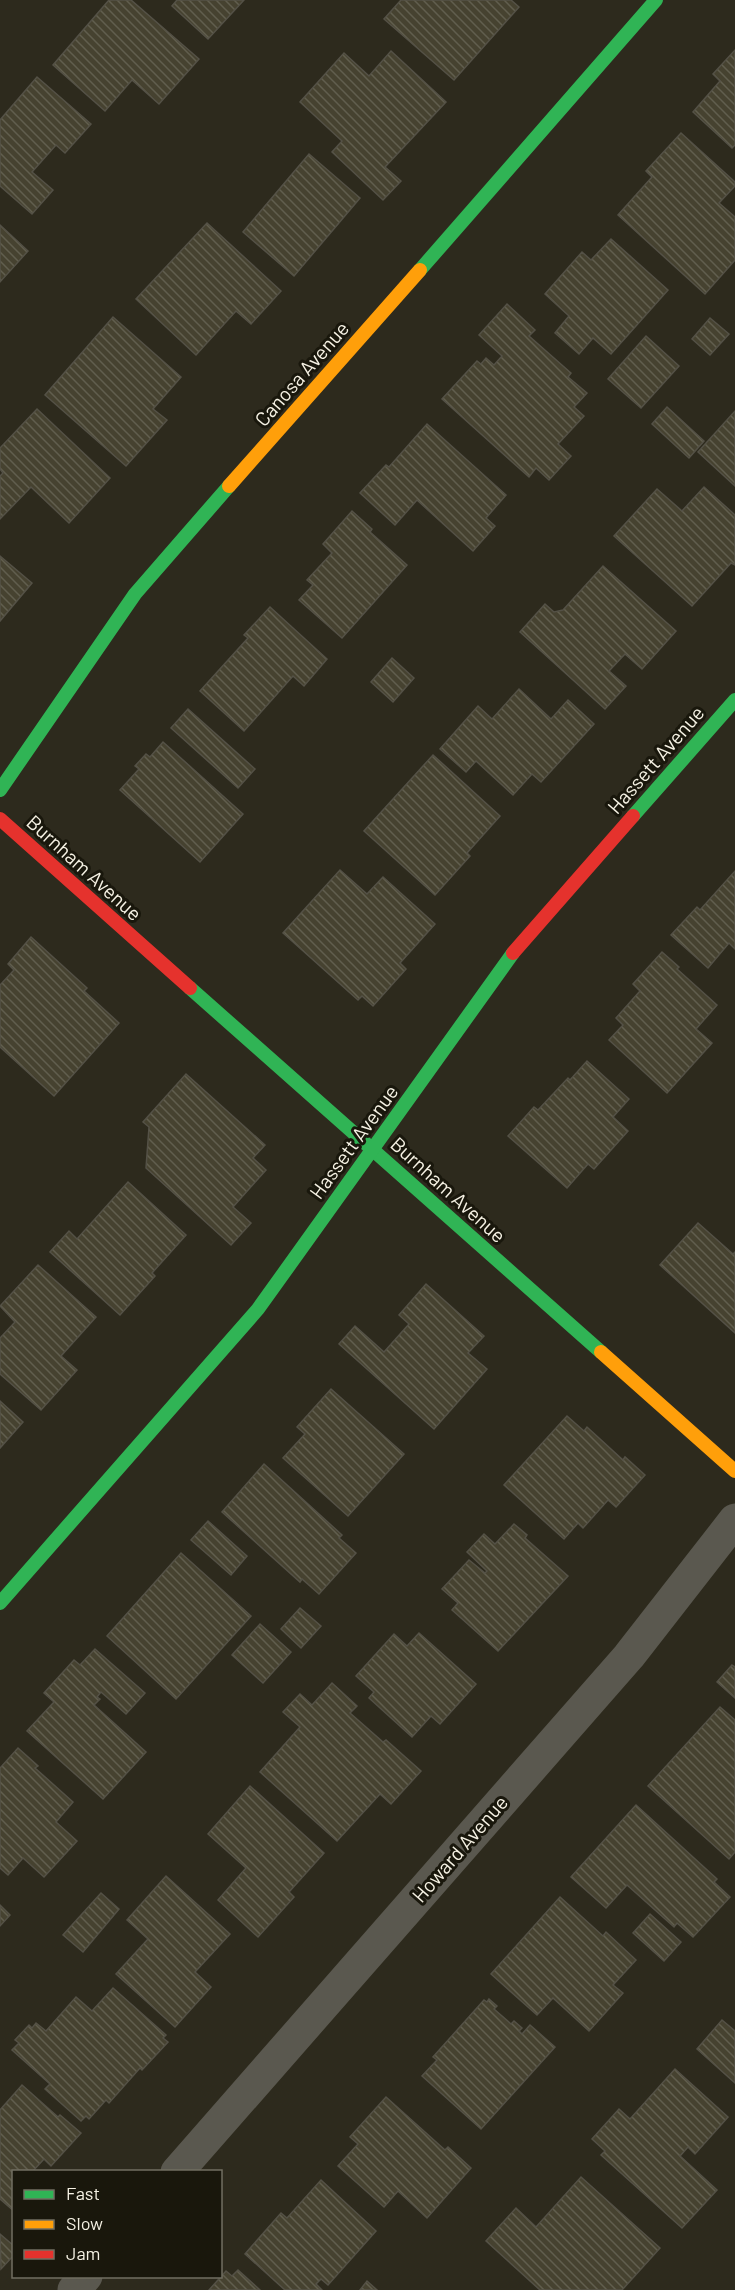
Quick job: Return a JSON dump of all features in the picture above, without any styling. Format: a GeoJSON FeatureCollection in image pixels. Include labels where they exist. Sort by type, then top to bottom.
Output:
{"type":"FeatureCollection","features":[{"type":"Feature","properties":{"kind":"street","name":"Canosa Avenue"},"geometry":{"type":"LineString","coordinates":[[0,790],[135,594],[656,0]]}},
{"type":"Feature","properties":{"kind":"street","name":"Hassett Avenue"},"geometry":{"type":"LineString","coordinates":[[0,1603],[258,1309],[514,951],[735,700]]}},
{"type":"Feature","properties":{"kind":"street","name":"Burnham Avenue"},"geometry":{"type":"LineString","coordinates":[[0,819],[735,1471]]}},
{"type":"Feature","properties":{"kind":"street","name":"Howard Avenue"},"geometry":{"type":"LineString","coordinates":[[179,2170],[629,1656],[735,1520]]}},
{"type":"Feature","properties":{"kind":"street"},"geometry":{"type":"LineString","coordinates":[[74,2290],[85,2278]]}},
{"type":"Feature","properties":{"kind":"building"},"geometry":{"type":"Polygon","coordinates":[[[109,0],[131,0],[199,59],[159,104],[132,80],[105,111],[53,65],[109,0]]]}},
{"type":"Feature","properties":{"kind":"building"},"geometry":{"type":"Polygon","coordinates":[[[177,0],[244,0],[208,39],[172,6],[177,0]]]}},
{"type":"Feature","properties":{"kind":"building"},"geometry":{"type":"Polygon","coordinates":[[[401,0],[511,0],[519,7],[454,80],[384,19],[401,0]]]}},
{"type":"Feature","properties":{"kind":"building"},"geometry":{"type":"Polygon","coordinates":[[[735,50],[735,145],[732,148],[693,112],[720,81],[713,74],[735,50]]]}},
{"type":"Feature","properties":{"kind":"building"},"geometry":{"type":"Polygon","coordinates":[[[391,51],[446,102],[385,167],[401,181],[383,200],[332,152],[342,141],[300,102],[344,53],[369,76],[391,51]]]}},
{"type":"Feature","properties":{"kind":"building"},"geometry":{"type":"Polygon","coordinates":[[[37,77],[91,124],[65,153],[56,145],[32,172],[53,190],[32,214],[0,186],[0,120],[37,77]]]}},
{"type":"Feature","properties":{"kind":"building"},"geometry":{"type":"Polygon","coordinates":[[[681,133],[735,182],[735,186],[719,203],[735,217],[735,260],[705,294],[618,215],[652,177],[646,171],[681,133]]]}},
{"type":"Feature","properties":{"kind":"building"},"geometry":{"type":"Polygon","coordinates":[[[309,154],[360,198],[294,276],[243,232],[309,154]]]}},
{"type":"Feature","properties":{"kind":"building"},"geometry":{"type":"Polygon","coordinates":[[[207,223],[281,291],[251,324],[236,311],[196,355],[136,299],[207,223]]]}},
{"type":"Feature","properties":{"kind":"building"},"geometry":{"type":"Polygon","coordinates":[[[0,225],[28,251],[0,282],[0,225]]]}},
{"type":"Feature","properties":{"kind":"building"},"geometry":{"type":"Polygon","coordinates":[[[611,239],[668,290],[611,354],[593,338],[579,354],[555,333],[569,316],[545,294],[582,252],[591,260],[611,239]]]}},
{"type":"Feature","properties":{"kind":"building"},"geometry":{"type":"Polygon","coordinates":[[[507,304],[535,330],[529,336],[571,373],[568,377],[587,393],[574,407],[584,416],[558,444],[571,456],[549,480],[536,468],[529,477],[442,399],[477,361],[481,364],[486,358],[494,365],[502,356],[479,335],[507,304]]]}},
{"type":"Feature","properties":{"kind":"building"},"geometry":{"type":"Polygon","coordinates":[[[113,317],[181,377],[153,409],[167,420],[126,466],[45,395],[113,317]]]}},
{"type":"Feature","properties":{"kind":"building"},"geometry":{"type":"Polygon","coordinates":[[[710,318],[729,334],[710,355],[692,339],[710,318]]]}},
{"type":"Feature","properties":{"kind":"building"},"geometry":{"type":"Polygon","coordinates":[[[646,336],[679,366],[641,408],[608,379],[646,336]]]}},
{"type":"Feature","properties":{"kind":"building"},"geometry":{"type":"Polygon","coordinates":[[[667,407],[704,441],[689,458],[652,424],[667,407]]]}},
{"type":"Feature","properties":{"kind":"building"},"geometry":{"type":"Polygon","coordinates":[[[37,409],[110,478],[69,523],[31,487],[0,519],[0,476],[3,473],[0,469],[0,448],[37,409]]]}},
{"type":"Feature","properties":{"kind":"building"},"geometry":{"type":"Polygon","coordinates":[[[735,411],[735,486],[698,452],[735,411]]]}},
{"type":"Feature","properties":{"kind":"building"},"geometry":{"type":"Polygon","coordinates":[[[427,424],[506,495],[486,518],[495,526],[473,551],[417,500],[395,525],[360,493],[386,465],[389,467],[427,424]]]}},
{"type":"Feature","properties":{"kind":"building"},"geometry":{"type":"Polygon","coordinates":[[[704,487],[735,515],[735,565],[731,563],[692,606],[614,536],[657,489],[682,511],[704,487]]]}},
{"type":"Feature","properties":{"kind":"building"},"geometry":{"type":"Polygon","coordinates":[[[352,511],[372,529],[370,532],[407,565],[342,638],[299,600],[313,585],[307,580],[332,553],[323,544],[352,511]]]}},
{"type":"Feature","properties":{"kind":"building"},"geometry":{"type":"Polygon","coordinates":[[[0,556],[32,583],[0,621],[0,556]]]}},
{"type":"Feature","properties":{"kind":"building"},"geometry":{"type":"Polygon","coordinates":[[[603,566],[676,631],[642,669],[625,654],[609,671],[626,686],[605,709],[520,632],[545,604],[554,612],[563,610],[603,566]]]}},
{"type":"Feature","properties":{"kind":"building"},"geometry":{"type":"Polygon","coordinates":[[[270,607],[327,659],[304,686],[293,676],[244,731],[200,691],[248,638],[244,635],[270,607]]]}},
{"type":"Feature","properties":{"kind":"building"},"geometry":{"type":"Polygon","coordinates":[[[392,658],[414,678],[393,702],[371,682],[392,658]]]}},
{"type":"Feature","properties":{"kind":"building"},"geometry":{"type":"Polygon","coordinates":[[[519,689],[551,719],[568,700],[594,724],[541,782],[532,774],[513,795],[476,761],[466,772],[440,749],[478,706],[492,719],[519,689]]]}},
{"type":"Feature","properties":{"kind":"building"},"geometry":{"type":"Polygon","coordinates":[[[188,709],[255,769],[238,788],[171,728],[188,709]]]}},
{"type":"Feature","properties":{"kind":"building"},"geometry":{"type":"Polygon","coordinates":[[[163,742],[243,814],[200,862],[120,790],[139,769],[135,766],[146,754],[150,757],[163,742]]]}},
{"type":"Feature","properties":{"kind":"building"},"geometry":{"type":"Polygon","coordinates":[[[433,755],[500,816],[467,853],[470,856],[435,895],[364,831],[433,755]]]}},
{"type":"Feature","properties":{"kind":"building"},"geometry":{"type":"Polygon","coordinates":[[[340,870],[367,894],[383,877],[435,924],[400,963],[406,969],[373,1006],[362,996],[358,1000],[283,933],[340,870]]]}},
{"type":"Feature","properties":{"kind":"building"},"geometry":{"type":"Polygon","coordinates":[[[735,871],[735,949],[729,943],[708,968],[671,935],[697,907],[700,910],[735,871]]]}},
{"type":"Feature","properties":{"kind":"building"},"geometry":{"type":"Polygon","coordinates":[[[31,937],[87,988],[84,991],[119,1023],[54,1096],[0,1047],[0,985],[14,970],[8,964],[31,937]]]}},
{"type":"Feature","properties":{"kind":"building"},"geometry":{"type":"Polygon","coordinates":[[[662,952],[679,967],[677,969],[717,1005],[696,1029],[712,1043],[667,1093],[609,1040],[623,1025],[616,1018],[640,991],[633,984],[662,952]]]}},
{"type":"Feature","properties":{"kind":"building"},"geometry":{"type":"Polygon","coordinates":[[[587,1061],[629,1099],[613,1117],[628,1131],[594,1169],[588,1164],[567,1188],[508,1136],[534,1107],[538,1110],[587,1061]]]}},
{"type":"Feature","properties":{"kind":"building"},"geometry":{"type":"Polygon","coordinates":[[[186,1074],[265,1145],[253,1158],[266,1170],[233,1207],[251,1223],[231,1245],[146,1168],[149,1127],[143,1122],[186,1074]]]}},
{"type":"Feature","properties":{"kind":"building"},"geometry":{"type":"Polygon","coordinates":[[[128,1182],[186,1235],[152,1273],[155,1276],[120,1315],[50,1252],[69,1231],[77,1239],[128,1182]]]}},
{"type":"Feature","properties":{"kind":"building"},"geometry":{"type":"Polygon","coordinates":[[[698,1223],[733,1254],[735,1252],[735,1333],[660,1265],[698,1223]]]}},
{"type":"Feature","properties":{"kind":"building"},"geometry":{"type":"Polygon","coordinates":[[[38,1265],[96,1317],[61,1356],[77,1370],[41,1410],[0,1374],[0,1338],[15,1322],[0,1306],[38,1265]]]}},
{"type":"Feature","properties":{"kind":"building"},"geometry":{"type":"Polygon","coordinates":[[[426,1284],[484,1336],[468,1353],[487,1369],[434,1429],[339,1344],[355,1326],[384,1352],[409,1324],[399,1315],[426,1284]]]}},
{"type":"Feature","properties":{"kind":"building"},"geometry":{"type":"Polygon","coordinates":[[[331,1389],[404,1454],[348,1516],[283,1458],[305,1434],[297,1427],[331,1389]]]}},
{"type":"Feature","properties":{"kind":"building"},"geometry":{"type":"Polygon","coordinates":[[[0,1401],[23,1422],[0,1448],[0,1401]]]}},
{"type":"Feature","properties":{"kind":"building"},"geometry":{"type":"Polygon","coordinates":[[[567,1416],[584,1431],[587,1427],[623,1460],[625,1457],[645,1475],[616,1507],[608,1500],[583,1528],[578,1523],[564,1539],[504,1485],[567,1416]]]}},
{"type":"Feature","properties":{"kind":"building"},"geometry":{"type":"Polygon","coordinates":[[[264,1464],[342,1535],[339,1538],[356,1553],[319,1594],[302,1579],[300,1582],[222,1512],[264,1464]]]}},
{"type":"Feature","properties":{"kind":"building"},"geometry":{"type":"Polygon","coordinates":[[[208,1521],[247,1556],[231,1575],[191,1540],[208,1521]]]}},
{"type":"Feature","properties":{"kind":"building"},"geometry":{"type":"Polygon","coordinates":[[[514,1524],[527,1535],[525,1538],[568,1576],[498,1651],[452,1610],[458,1603],[442,1589],[469,1560],[485,1573],[487,1571],[467,1552],[484,1534],[495,1544],[514,1524]]]}},
{"type":"Feature","properties":{"kind":"building"},"geometry":{"type":"Polygon","coordinates":[[[181,1553],[251,1616],[176,1699],[107,1636],[181,1553]]]}},
{"type":"Feature","properties":{"kind":"building"},"geometry":{"type":"Polygon","coordinates":[[[300,1608],[321,1626],[301,1648],[281,1629],[300,1608]]]}},
{"type":"Feature","properties":{"kind":"building"},"geometry":{"type":"Polygon","coordinates":[[[260,1624],[291,1652],[263,1683],[232,1655],[260,1624]]]}},
{"type":"Feature","properties":{"kind":"building"},"geometry":{"type":"Polygon","coordinates":[[[419,1633],[476,1684],[440,1724],[431,1716],[412,1737],[369,1698],[374,1692],[356,1676],[394,1634],[407,1646],[419,1633]]]}},
{"type":"Feature","properties":{"kind":"building"},"geometry":{"type":"Polygon","coordinates":[[[95,1649],[145,1693],[126,1714],[101,1692],[97,1697],[100,1699],[94,1705],[146,1752],[103,1799],[27,1731],[54,1702],[44,1693],[74,1660],[80,1665],[95,1649]]]}},
{"type":"Feature","properties":{"kind":"building"},"geometry":{"type":"Polygon","coordinates":[[[732,1665],[735,1667],[735,1698],[717,1682],[732,1665]]]}},
{"type":"Feature","properties":{"kind":"building"},"geometry":{"type":"Polygon","coordinates":[[[332,1683],[357,1706],[350,1713],[383,1742],[386,1740],[421,1771],[391,1804],[380,1794],[337,1841],[260,1772],[300,1727],[283,1712],[300,1694],[312,1705],[332,1683]]]}},
{"type":"Feature","properties":{"kind":"building"},"geometry":{"type":"Polygon","coordinates":[[[720,1707],[735,1720],[735,1852],[729,1859],[648,1786],[720,1707]]]}},
{"type":"Feature","properties":{"kind":"building"},"geometry":{"type":"Polygon","coordinates":[[[18,1748],[38,1766],[35,1768],[73,1802],[56,1822],[77,1841],[44,1877],[23,1858],[8,1875],[0,1868],[0,1768],[18,1748]]]}},
{"type":"Feature","properties":{"kind":"building"},"geometry":{"type":"Polygon","coordinates":[[[250,1786],[324,1853],[289,1892],[294,1897],[258,1937],[218,1900],[246,1868],[208,1834],[250,1786]]]}},
{"type":"Feature","properties":{"kind":"building"},"geometry":{"type":"Polygon","coordinates":[[[636,1805],[717,1879],[714,1882],[730,1897],[693,1937],[677,1923],[674,1927],[627,1885],[606,1908],[571,1877],[636,1805]]]}},
{"type":"Feature","properties":{"kind":"building"},"geometry":{"type":"Polygon","coordinates":[[[166,1876],[230,1934],[195,1972],[211,1987],[175,2027],[116,1974],[148,1939],[127,1920],[166,1876]]]}},
{"type":"Feature","properties":{"kind":"building"},"geometry":{"type":"Polygon","coordinates":[[[101,1893],[119,1909],[83,1952],[63,1935],[101,1893]]]}},
{"type":"Feature","properties":{"kind":"building"},"geometry":{"type":"Polygon","coordinates":[[[560,1897],[603,1936],[606,1932],[636,1960],[613,1985],[623,1993],[589,2031],[553,1998],[537,2015],[491,1974],[560,1897]]]}},
{"type":"Feature","properties":{"kind":"building"},"geometry":{"type":"Polygon","coordinates":[[[0,1905],[10,1915],[0,1926],[0,1905]]]}},
{"type":"Feature","properties":{"kind":"building"},"geometry":{"type":"Polygon","coordinates":[[[650,1914],[681,1942],[664,1961],[633,1933],[650,1914]]]}},
{"type":"Feature","properties":{"kind":"building"},"geometry":{"type":"Polygon","coordinates":[[[113,1988],[166,2035],[163,2038],[168,2042],[142,2070],[140,2068],[109,2103],[106,2100],[89,2119],[86,2116],[81,2121],[45,2089],[50,2084],[12,2050],[19,2043],[15,2040],[29,2025],[32,2028],[36,2023],[46,2031],[76,1997],[92,2011],[113,1988]]]}},
{"type":"Feature","properties":{"kind":"building"},"geometry":{"type":"Polygon","coordinates":[[[489,1999],[497,2006],[494,2009],[511,2024],[514,2021],[522,2028],[519,2031],[522,2034],[530,2025],[555,2047],[481,2129],[422,2076],[437,2060],[433,2057],[484,2000],[487,2002],[489,1999]]]}},
{"type":"Feature","properties":{"kind":"building"},"geometry":{"type":"Polygon","coordinates":[[[722,2020],[735,2031],[735,2083],[697,2049],[722,2020]]]}},
{"type":"Feature","properties":{"kind":"building"},"geometry":{"type":"Polygon","coordinates":[[[675,2069],[728,2117],[695,2154],[688,2147],[680,2156],[717,2190],[682,2228],[601,2155],[605,2151],[592,2139],[619,2109],[630,2119],[675,2069]]]}},
{"type":"Feature","properties":{"kind":"building"},"geometry":{"type":"Polygon","coordinates":[[[22,2085],[58,2117],[60,2115],[81,2133],[51,2166],[44,2159],[34,2170],[12,2170],[12,2209],[0,2199],[0,2110],[22,2085]]]}},
{"type":"Feature","properties":{"kind":"building"},"geometry":{"type":"Polygon","coordinates":[[[386,2097],[445,2150],[448,2147],[471,2168],[427,2218],[398,2191],[384,2207],[338,2166],[358,2144],[350,2137],[386,2097]]]}},
{"type":"Feature","properties":{"kind":"building"},"geometry":{"type":"Polygon","coordinates":[[[581,2177],[660,2248],[622,2290],[540,2290],[486,2241],[516,2208],[536,2227],[581,2177]]]}},
{"type":"Feature","properties":{"kind":"building"},"geometry":{"type":"Polygon","coordinates":[[[321,2180],[376,2231],[328,2285],[321,2279],[316,2284],[322,2290],[285,2290],[245,2254],[281,2213],[287,2218],[321,2180]]]}},
{"type":"Feature","properties":{"kind":"building"},"geometry":{"type":"Polygon","coordinates":[[[0,2234],[12,2244],[12,2257],[1,2269],[0,2234]]]}},
{"type":"Feature","properties":{"kind":"building"},"geometry":{"type":"Polygon","coordinates":[[[238,2270],[260,2290],[209,2290],[226,2271],[232,2276],[238,2270]]]}},
{"type":"Feature","properties":{"kind":"building"},"geometry":{"type":"Polygon","coordinates":[[[367,2281],[377,2290],[360,2290],[367,2281]]]}},
{"type":"Feature","properties":{"kind":"traffic: fast"},"geometry":{"type":"LineString","coordinates":[[420,270],[656,0]]}},
{"type":"Feature","properties":{"kind":"traffic: fast"},"geometry":{"type":"LineString","coordinates":[[0,790],[135,594],[229,486]]}},
{"type":"Feature","properties":{"kind":"traffic: fast"},"geometry":{"type":"LineString","coordinates":[[633,816],[735,700]]}},
{"type":"Feature","properties":{"kind":"traffic: fast"},"geometry":{"type":"LineString","coordinates":[[0,1603],[258,1309],[513,953]]}},
{"type":"Feature","properties":{"kind":"traffic: fast"},"geometry":{"type":"LineString","coordinates":[[190,988],[601,1352]]}},
{"type":"Feature","properties":{"kind":"traffic: slow"},"geometry":{"type":"LineString","coordinates":[[229,486],[420,270]]}},
{"type":"Feature","properties":{"kind":"traffic: slow"},"geometry":{"type":"LineString","coordinates":[[601,1352],[735,1471]]}},
{"type":"Feature","properties":{"kind":"traffic: jam"},"geometry":{"type":"LineString","coordinates":[[513,953],[633,816]]}},
{"type":"Feature","properties":{"kind":"traffic: jam"},"geometry":{"type":"LineString","coordinates":[[0,819],[190,988]]}}]}
